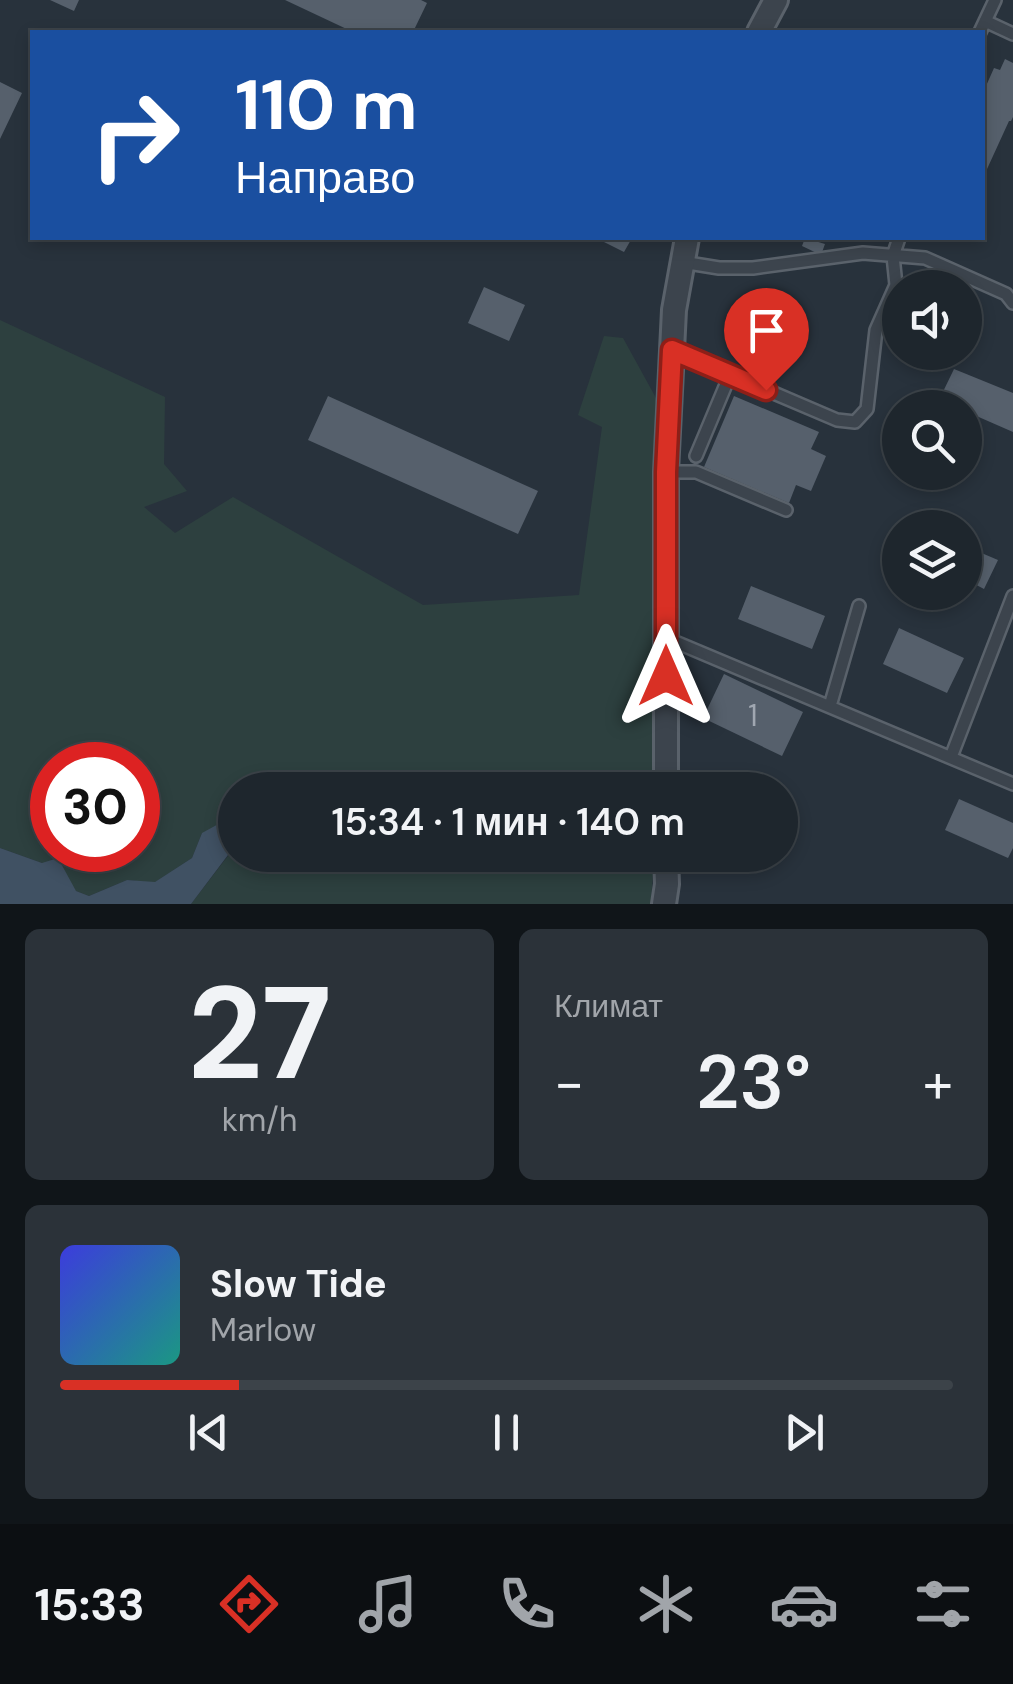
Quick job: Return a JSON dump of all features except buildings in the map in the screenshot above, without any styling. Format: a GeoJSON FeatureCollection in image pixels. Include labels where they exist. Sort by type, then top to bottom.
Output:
{"type":"FeatureCollection","features":[{"type":"Feature","properties":{"kind":"street"},"geometry":{"type":"LineString","coordinates":[[761,30],[776,0]]}},
{"type":"Feature","properties":{"kind":"street"},"geometry":{"type":"LineString","coordinates":[[666,772],[666,472],[674,310],[687,240]]}},
{"type":"Feature","properties":{"kind":"street"},"geometry":{"type":"LineString","coordinates":[[664,904],[666,872]]}},
{"type":"Feature","properties":{"kind":"lane"},"geometry":{"type":"LineString","coordinates":[[995,0],[983,27],[1013,34]]}},
{"type":"Feature","properties":{"kind":"lane"},"geometry":{"type":"LineString","coordinates":[[672,350],[838,420],[855,422],[866,409],[876,330],[896,285],[893,256],[898,240]]}},
{"type":"Feature","properties":{"kind":"lane"},"geometry":{"type":"LineString","coordinates":[[682,262],[754,268],[863,253],[926,258],[1006,294],[1013,303]]}},
{"type":"Feature","properties":{"kind":"lane"},"geometry":{"type":"LineString","coordinates":[[696,456],[730,375]]}},
{"type":"Feature","properties":{"kind":"lane"},"geometry":{"type":"LineString","coordinates":[[666,472],[696,472],[786,510]]}},
{"type":"Feature","properties":{"kind":"lane"},"geometry":{"type":"LineString","coordinates":[[951,757],[1013,596]]}},
{"type":"Feature","properties":{"kind":"lane"},"geometry":{"type":"LineString","coordinates":[[830,706],[858,606]]}},
{"type":"Feature","properties":{"kind":"lane"},"geometry":{"type":"LineString","coordinates":[[666,638],[1013,784]]}},
{"type":"Feature","properties":{"kind":"shaded area"},"geometry":{"type":"Polygon","coordinates":[[[0,320],[165,397],[164,464],[187,491],[144,507],[175,533],[233,497],[423,605],[579,595],[602,427],[578,415],[604,336],[623,338],[656,398],[654,772],[218,772],[218,843],[202,833],[192,858],[154,883],[127,880],[89,896],[76,891],[53,872],[160,872],[160,742],[30,742],[30,859],[0,848],[0,320]]]}},
{"type":"Feature","properties":{"kind":"shaded area"},"geometry":{"type":"Polygon","coordinates":[[[218,869],[218,872],[653,872],[651,904],[191,904],[218,869]]]}},
{"type":"Feature","properties":{"kind":"water"},"geometry":{"type":"Polygon","coordinates":[[[218,824],[218,868],[191,904],[0,904],[0,848],[30,859],[30,872],[66,872],[76,891],[89,896],[127,880],[155,882],[192,858],[202,833],[218,824]]]}},
{"type":"Feature","properties":{"kind":"route"},"geometry":{"type":"LineString","coordinates":[[666,676],[666,472],[672,350],[766,390]]}}]}
